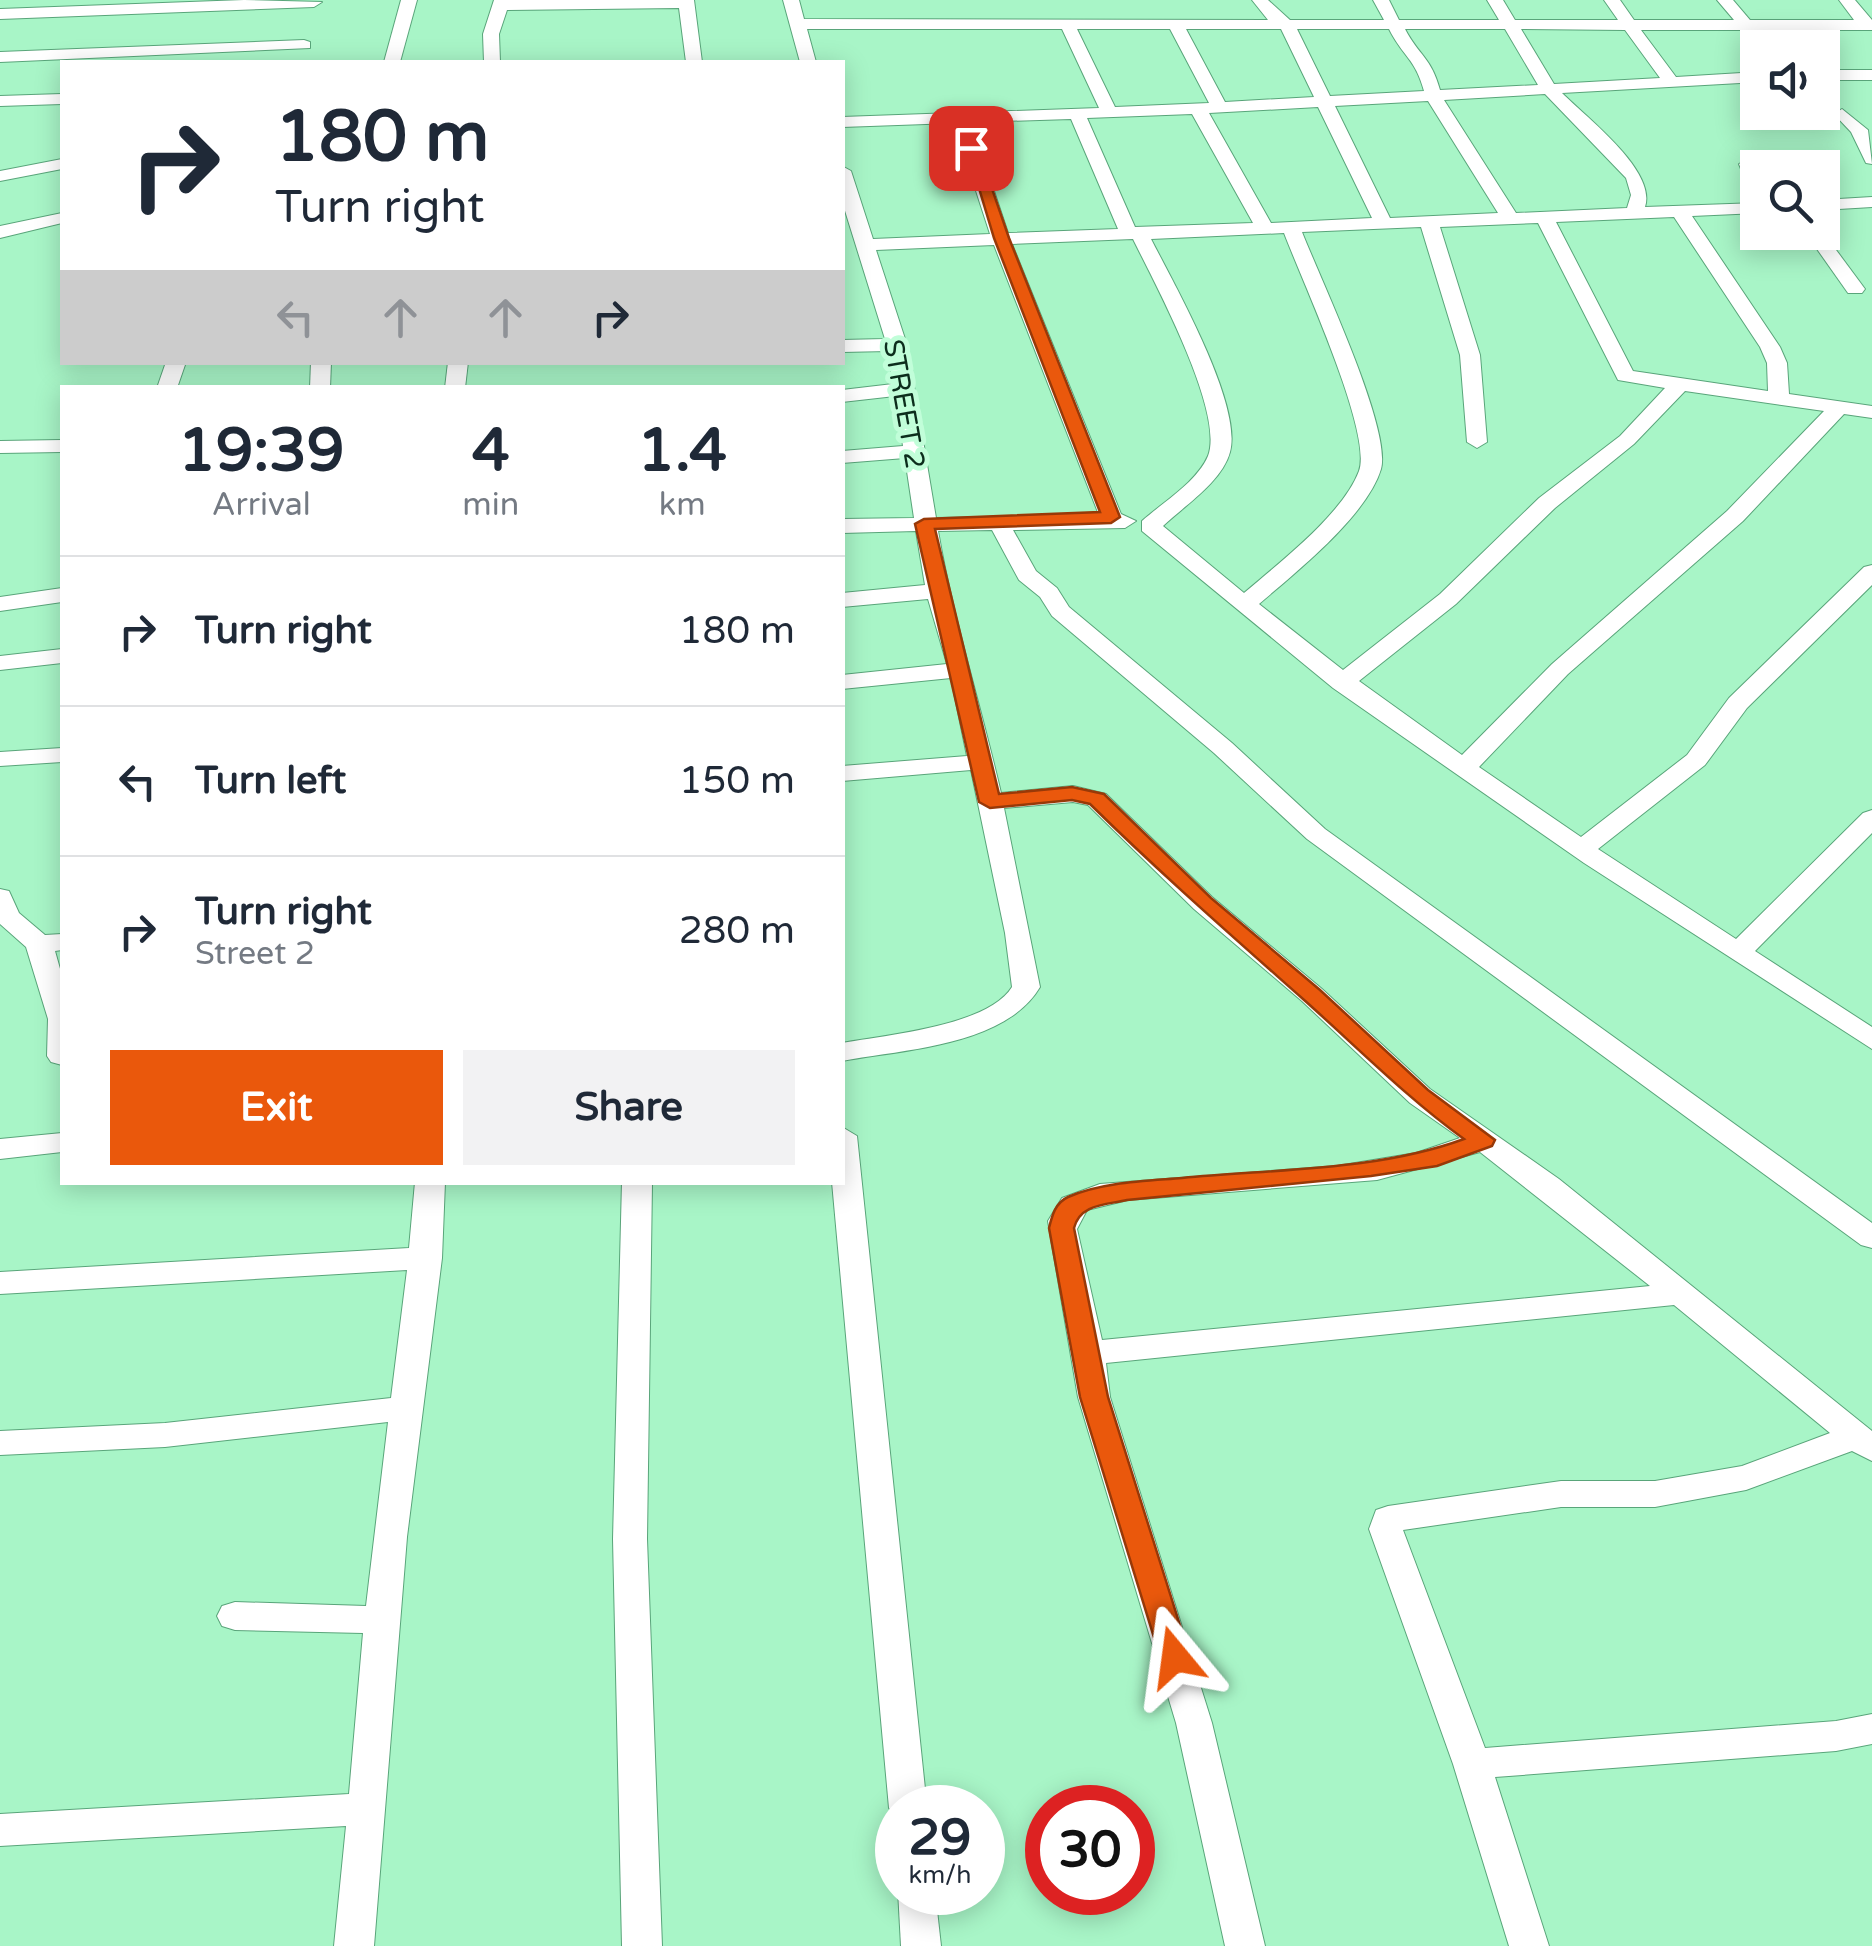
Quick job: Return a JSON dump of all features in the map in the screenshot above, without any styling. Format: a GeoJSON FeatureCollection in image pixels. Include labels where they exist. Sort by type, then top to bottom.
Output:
{"type":"FeatureCollection","features":[{"type":"Feature","properties":{"kind":"street"},"geometry":{"type":"LineString","coordinates":[[393,60],[409,0]]}},
{"type":"Feature","properties":{"kind":"street"},"geometry":{"type":"LineString","coordinates":[[791,0],[807,60]]}},
{"type":"Feature","properties":{"kind":"street"},"geometry":{"type":"LineString","coordinates":[[918,0],[927,24]]}},
{"type":"Feature","properties":{"kind":"street"},"geometry":{"type":"LineString","coordinates":[[1030,0],[1039,24]]}},
{"type":"Feature","properties":{"kind":"street"},"geometry":{"type":"LineString","coordinates":[[1146,0],[1167,24],[1220,108]]}},
{"type":"Feature","properties":{"kind":"street"},"geometry":{"type":"LineString","coordinates":[[1260,0],[1270,14],[1287,26],[1382,221]]}},
{"type":"Feature","properties":{"kind":"street"},"geometry":{"type":"LineString","coordinates":[[1381,0],[1406,47],[1424,62],[1434,96],[1508,215]]}},
{"type":"Feature","properties":{"kind":"street"},"geometry":{"type":"LineString","coordinates":[[1495,0],[1514,25],[1549,89],[1628,168],[1639,188],[1634,212]]}},
{"type":"Feature","properties":{"kind":"street"},"geometry":{"type":"LineString","coordinates":[[1612,0],[1672,82]]}},
{"type":"Feature","properties":{"kind":"street"},"geometry":{"type":"LineString","coordinates":[[1725,0],[1746,26]]}},
{"type":"Feature","properties":{"kind":"street"},"geometry":{"type":"LineString","coordinates":[[1846,0],[1869,25]]}},
{"type":"Feature","properties":{"kind":"street"},"geometry":{"type":"LineString","coordinates":[[492,60],[491,34],[502,3],[686,1],[694,60]]}},
{"type":"Feature","properties":{"kind":"street"},"geometry":{"type":"LineString","coordinates":[[0,14],[216,3],[310,26]]}},
{"type":"Feature","properties":{"kind":"street"},"geometry":{"type":"LineString","coordinates":[[797,24],[1869,25]]}},
{"type":"Feature","properties":{"kind":"street"},"geometry":{"type":"LineString","coordinates":[[0,57],[183,56],[310,26]]}},
{"type":"Feature","properties":{"kind":"street"},"geometry":{"type":"LineString","coordinates":[[1068,26],[1110,113]]}},
{"type":"Feature","properties":{"kind":"street"},"geometry":{"type":"LineString","coordinates":[[1840,76],[1872,75]]}},
{"type":"Feature","properties":{"kind":"street"},"geometry":{"type":"LineString","coordinates":[[845,122],[1220,108],[1740,79]]}},
{"type":"Feature","properties":{"kind":"street"},"geometry":{"type":"LineString","coordinates":[[0,101],[60,99]]}},
{"type":"Feature","properties":{"kind":"street"},"geometry":{"type":"LineString","coordinates":[[1198,109],[1264,227]]}},
{"type":"Feature","properties":{"kind":"street"},"geometry":{"type":"LineString","coordinates":[[1077,114],[1208,379],[1221,441],[1215,460],[1150,526]]}},
{"type":"Feature","properties":{"kind":"street"},"geometry":{"type":"LineString","coordinates":[[1842,114],[1859,130],[1872,159]]}},
{"type":"Feature","properties":{"kind":"street"},"geometry":{"type":"LineString","coordinates":[[961,118],[1002,238],[1111,517]]}},
{"type":"Feature","properties":{"kind":"street"},"geometry":{"type":"LineString","coordinates":[[0,176],[60,164]]}},
{"type":"Feature","properties":{"kind":"street","name":"STREET 2"},"geometry":{"type":"LineString","coordinates":[[845,182],[896,345],[937,591],[961,670],[1019,933],[1026,987],[1018,1002],[1004,1012],[950,1031],[845,1051]]}},
{"type":"Feature","properties":{"kind":"street"},"geometry":{"type":"LineString","coordinates":[[1840,204],[1872,202]]}},
{"type":"Feature","properties":{"kind":"street"},"geometry":{"type":"LineString","coordinates":[[862,245],[1508,215],[1740,209]]}},
{"type":"Feature","properties":{"kind":"street"},"geometry":{"type":"LineString","coordinates":[[1679,212],[1770,348],[1777,363],[1780,398]]}},
{"type":"Feature","properties":{"kind":"street"},"geometry":{"type":"LineString","coordinates":[[1543,214],[1620,372],[1634,380],[1677,387],[1872,412]]}},
{"type":"Feature","properties":{"kind":"street"},"geometry":{"type":"LineString","coordinates":[[0,232],[60,218]]}},
{"type":"Feature","properties":{"kind":"street"},"geometry":{"type":"LineString","coordinates":[[1428,220],[1470,356],[1477,442]]}},
{"type":"Feature","properties":{"kind":"street"},"geometry":{"type":"LineString","coordinates":[[1243,606],[1298,557],[1357,492],[1369,474],[1372,458],[1368,428],[1290,226]]}},
{"type":"Feature","properties":{"kind":"street"},"geometry":{"type":"LineString","coordinates":[[1827,250],[1855,289]]}},
{"type":"Feature","properties":{"kind":"street"},"geometry":{"type":"LineString","coordinates":[[845,346],[896,345]]}},
{"type":"Feature","properties":{"kind":"street"},"geometry":{"type":"LineString","coordinates":[[1341,683],[1448,599],[1547,503],[1626,440],[1677,387]]}},
{"type":"Feature","properties":{"kind":"street"},"geometry":{"type":"LineString","coordinates":[[845,396],[904,390]]}},
{"type":"Feature","properties":{"kind":"street"},"geometry":{"type":"LineString","coordinates":[[1464,769],[1560,669],[1734,516],[1839,407]]}},
{"type":"Feature","properties":{"kind":"street"},"geometry":{"type":"LineString","coordinates":[[0,447],[60,446]]}},
{"type":"Feature","properties":{"kind":"street"},"geometry":{"type":"LineString","coordinates":[[845,457],[913,451]]}},
{"type":"Feature","properties":{"kind":"street"},"geometry":{"type":"LineString","coordinates":[[845,526],[1000,524],[1111,517],[1150,526],[1341,683],[1582,849],[1872,1040]]}},
{"type":"Feature","properties":{"kind":"street"},"geometry":{"type":"LineString","coordinates":[[1000,524],[1026,575],[1049,593],[1060,610],[1223,748],[1316,834],[1872,1238]]}},
{"type":"Feature","properties":{"kind":"street"},"geometry":{"type":"LineString","coordinates":[[1582,849],[1696,760],[1738,703],[1872,572]]}},
{"type":"Feature","properties":{"kind":"street"},"geometry":{"type":"LineString","coordinates":[[845,600],[937,591]]}},
{"type":"Feature","properties":{"kind":"street"},"geometry":{"type":"LineString","coordinates":[[0,604],[60,595]]}},
{"type":"Feature","properties":{"kind":"street"},"geometry":{"type":"LineString","coordinates":[[0,663],[60,656]]}},
{"type":"Feature","properties":{"kind":"street"},"geometry":{"type":"LineString","coordinates":[[845,682],[961,670]]}},
{"type":"Feature","properties":{"kind":"street"},"geometry":{"type":"LineString","coordinates":[[0,759],[60,755]]}},
{"type":"Feature","properties":{"kind":"street"},"geometry":{"type":"LineString","coordinates":[[845,774],[981,762]]}},
{"type":"Feature","properties":{"kind":"street"},"geometry":{"type":"LineString","coordinates":[[990,802],[1072,794],[1097,799],[1203,903],[1312,995],[1420,1096],[1684,1293],[1864,1443]]}},
{"type":"Feature","properties":{"kind":"street"},"geometry":{"type":"LineString","coordinates":[[1738,952],[1872,818]]}},
{"type":"Feature","properties":{"kind":"street"},"geometry":{"type":"LineString","coordinates":[[0,897],[7,916],[50,943],[60,1001]]}},
{"type":"Feature","properties":{"kind":"street"},"geometry":{"type":"LineString","coordinates":[[1244,1946],[1194,1723],[1094,1397],[1089,1353],[1062,1228],[1066,1213],[1074,1204],[1127,1192],[1388,1166],[1437,1158],[1483,1140]]}},
{"type":"Feature","properties":{"kind":"street"},"geometry":{"type":"LineString","coordinates":[[0,1149],[60,1143]]}},
{"type":"Feature","properties":{"kind":"street"},"geometry":{"type":"LineString","coordinates":[[845,1167],[906,1785]]}},
{"type":"Feature","properties":{"kind":"street"},"geometry":{"type":"LineString","coordinates":[[354,1946],[369,1809],[382,1620],[404,1408],[426,1258],[430,1185]]}},
{"type":"Feature","properties":{"kind":"street"},"geometry":{"type":"LineString","coordinates":[[637,1185],[630,1539],[642,1946]]}},
{"type":"Feature","properties":{"kind":"street"},"geometry":{"type":"LineString","coordinates":[[0,1283],[426,1258]]}},
{"type":"Feature","properties":{"kind":"street"},"geometry":{"type":"LineString","coordinates":[[1089,1353],[1684,1293]]}},
{"type":"Feature","properties":{"kind":"street"},"geometry":{"type":"LineString","coordinates":[[0,1443],[165,1435],[404,1408]]}},
{"type":"Feature","properties":{"kind":"street"},"geometry":{"type":"LineString","coordinates":[[1529,1946],[1472,1764],[1386,1529],[1388,1519],[1560,1494],[1655,1494],[1746,1478],[1864,1443]]}},
{"type":"Feature","properties":{"kind":"street"},"geometry":{"type":"LineString","coordinates":[[236,1616],[382,1620]]}},
{"type":"Feature","properties":{"kind":"street"},"geometry":{"type":"LineString","coordinates":[[1472,1764],[1836,1736],[1872,1729]]}},
{"type":"Feature","properties":{"kind":"street"},"geometry":{"type":"LineString","coordinates":[[0,1830],[369,1809]]}},
{"type":"Feature","properties":{"kind":"street"},"geometry":{"type":"LineString","coordinates":[[918,1915],[921,1946]]}},
{"type":"Feature","properties":{"kind":"route"},"geometry":{"type":"LineString","coordinates":[[971,148],[1111,517],[924,524],[990,802],[1072,794],[1097,799],[1203,903],[1312,995],[1420,1096],[1483,1140],[1437,1158],[1371,1168],[1092,1198],[1074,1204],[1066,1213],[1062,1228],[1089,1353],[1094,1397],[1175,1657]]}}]}
